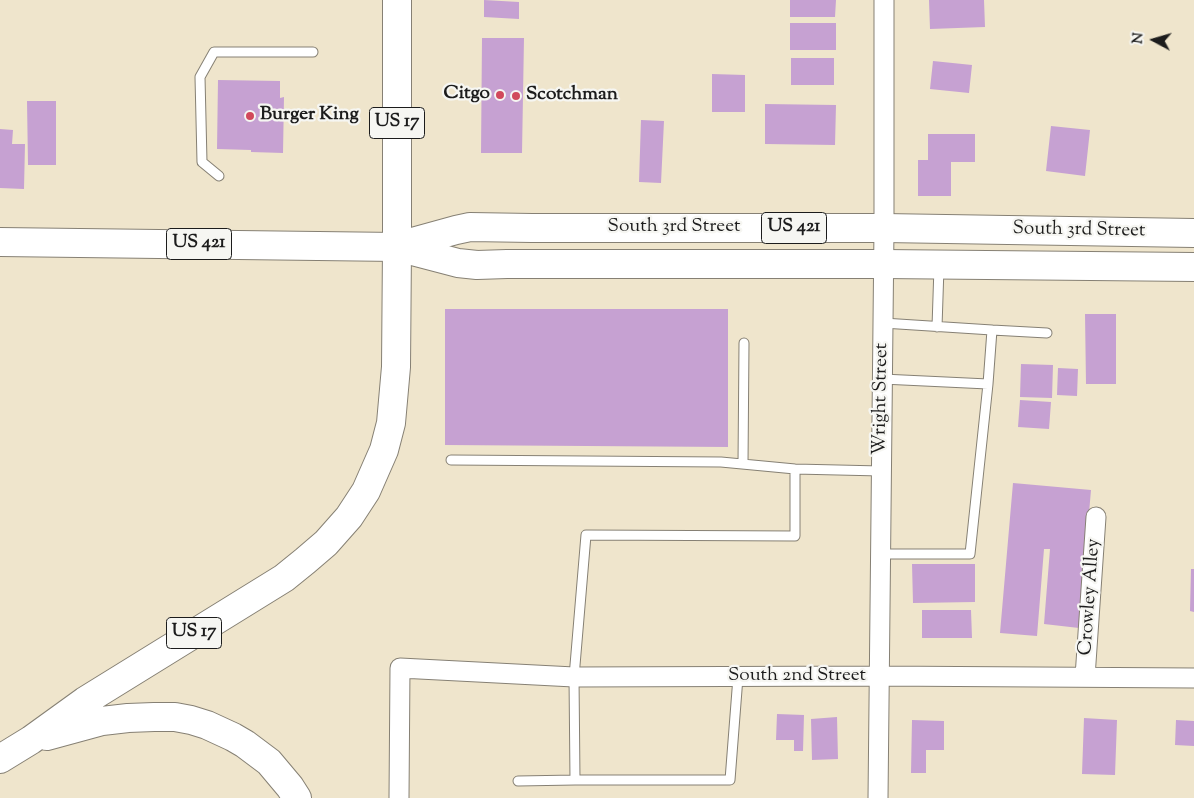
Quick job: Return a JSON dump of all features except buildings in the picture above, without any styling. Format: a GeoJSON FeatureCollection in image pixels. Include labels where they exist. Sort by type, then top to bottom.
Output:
{"type":"FeatureCollection","features":[{"type":"Feature","properties":{"kind":"main road","name":"US 17"},"geometry":{"type":"LineString","coordinates":[[0,759],[31,740],[85,701],[284,578],[326,543],[349,517],[366,491],[384,450],[391,423],[396,367],[397,0]]}},
{"type":"Feature","properties":{"kind":"main road","name":"South 3rd Street"},"geometry":{"type":"LineString","coordinates":[[397,247],[470,227],[884,228],[1194,233]]}},
{"type":"Feature","properties":{"kind":"main road","name":"South 3rd Street"},"geometry":{"type":"LineString","coordinates":[[0,242],[397,247],[458,262],[477,264],[883,264],[1194,267]]}},
{"type":"Feature","properties":{"kind":"main road"},"geometry":{"type":"LineString","coordinates":[[31,740],[102,721],[154,716],[191,720],[233,736],[257,753],[269,762],[297,798]]}},
{"type":"Feature","properties":{"kind":"street","name":"Wright Street"},"geometry":{"type":"LineString","coordinates":[[878,798],[884,228],[884,0]]}},
{"type":"Feature","properties":{"kind":"street","name":"Crowley Alley"},"geometry":{"type":"LineString","coordinates":[[1085,677],[1096,517]]}},
{"type":"Feature","properties":{"kind":"street","name":"South 2nd Street"},"geometry":{"type":"LineString","coordinates":[[399,798],[400,668],[574,678],[879,676],[1194,678]]}},
{"type":"Feature","properties":{"kind":"lane"},"geometry":{"type":"LineString","coordinates":[[219,176],[202,162],[200,77],[214,52],[313,52]]}},
{"type":"Feature","properties":{"kind":"lane"},"geometry":{"type":"LineString","coordinates":[[937,327],[939,265]]}},
{"type":"Feature","properties":{"kind":"lane"},"geometry":{"type":"LineString","coordinates":[[883,323],[1047,333]]}},
{"type":"Feature","properties":{"kind":"lane"},"geometry":{"type":"LineString","coordinates":[[880,554],[970,554],[992,330]]}},
{"type":"Feature","properties":{"kind":"lane"},"geometry":{"type":"LineString","coordinates":[[743,464],[744,343]]}},
{"type":"Feature","properties":{"kind":"lane"},"geometry":{"type":"LineString","coordinates":[[882,379],[988,384]]}},
{"type":"Feature","properties":{"kind":"lane"},"geometry":{"type":"LineString","coordinates":[[451,460],[721,462],[795,469],[882,471]]}},
{"type":"Feature","properties":{"kind":"lane"},"geometry":{"type":"LineString","coordinates":[[575,780],[574,678],[586,535],[795,536],[795,469]]}},
{"type":"Feature","properties":{"kind":"lane"},"geometry":{"type":"LineString","coordinates":[[518,781],[730,780],[738,677]]}},
{"type":"Feature","properties":{"kind":"place","name":"Citgo"},"geometry":{"type":"Point","coordinates":[500,95]}},
{"type":"Feature","properties":{"kind":"place","name":"Scotchman"},"geometry":{"type":"Point","coordinates":[516,96]}},
{"type":"Feature","properties":{"kind":"place","name":"Burger King"},"geometry":{"type":"Point","coordinates":[250,116]}}]}
